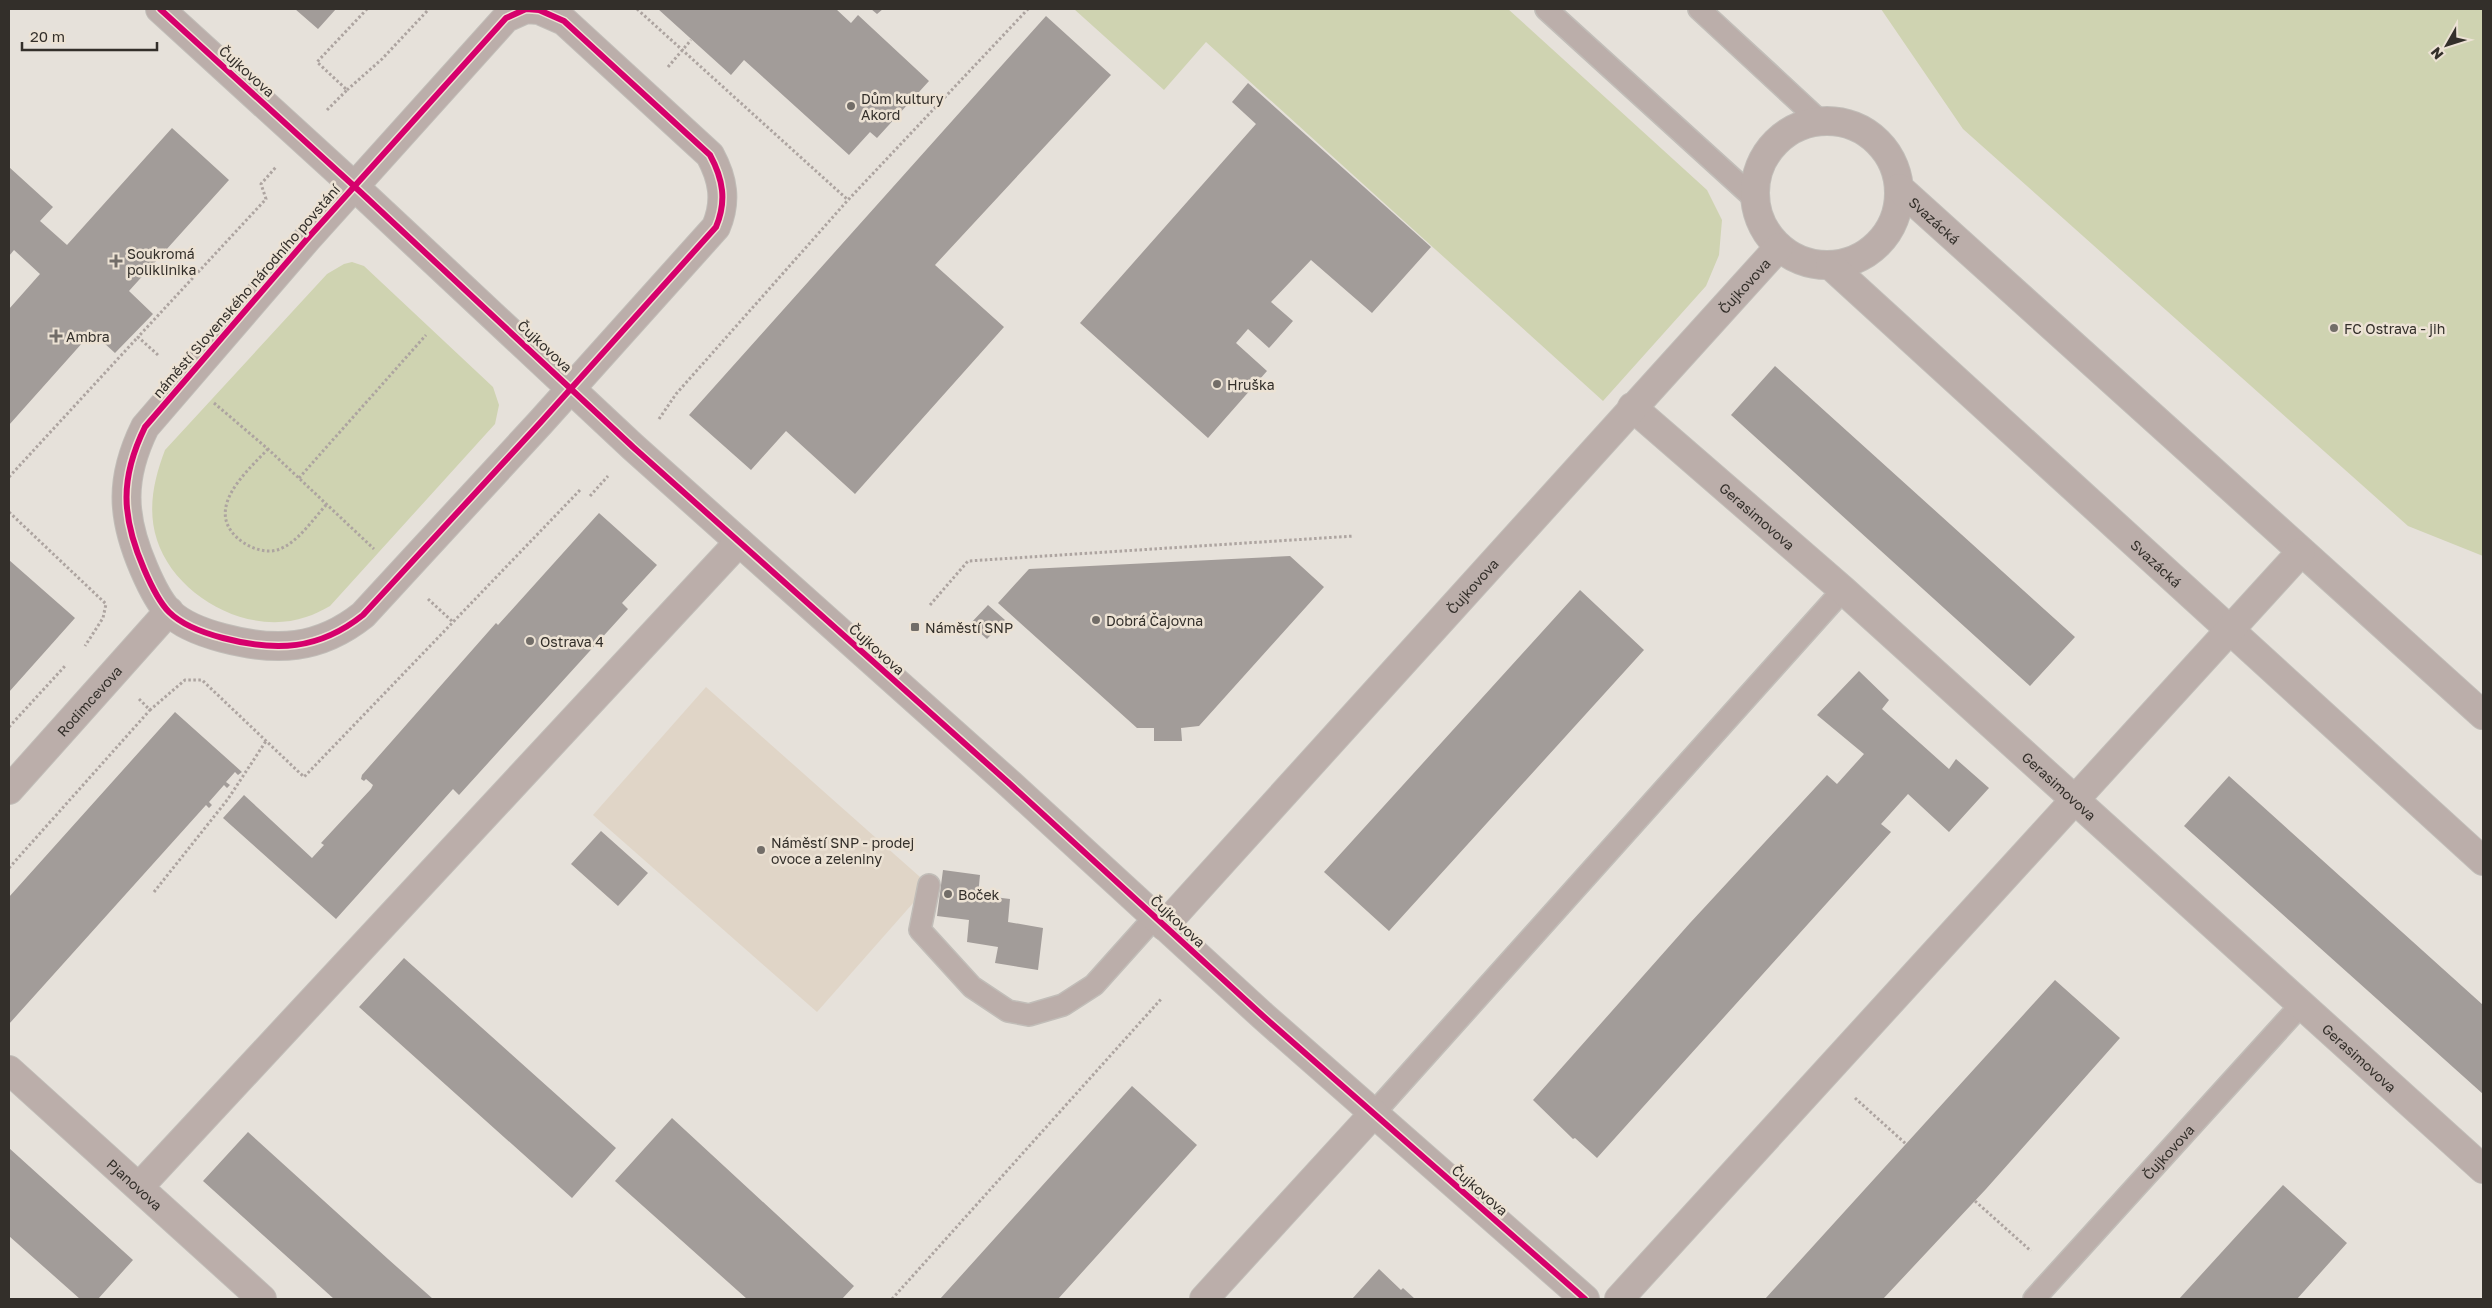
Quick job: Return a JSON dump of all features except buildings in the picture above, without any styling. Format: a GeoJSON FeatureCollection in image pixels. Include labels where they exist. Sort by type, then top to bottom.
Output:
{"type":"FeatureCollection","features":[{"type":"Feature","properties":{"kind":"street","name":"Čujkovova"},"geometry":{"type":"LineString","coordinates":[[160,9],[354,186],[633,447],[1374,1113],[1585,1299]]}},
{"type":"Feature","properties":{"kind":"street","name":"náměstí Slovenského národního povstání"},"geometry":{"type":"LineString","coordinates":[[526,9],[552,14],[564,21],[701,144],[710,155],[723,184],[721,215],[716,226],[571,388],[363,614],[348,627],[329,637],[283,648],[248,645],[211,635],[189,626],[168,612],[156,593],[135,549],[128,526],[125,497],[133,451],[145,426],[354,186],[506,18],[526,9]]}},
{"type":"Feature","properties":{"kind":"street"},"geometry":{"type":"LineString","coordinates":[[1820,121],[1837,121],[1854,126],[1869,135],[1884,149],[1894,167],[1898,188],[1898,207],[1891,225],[1881,241],[1866,253],[1849,261],[1830,265],[1812,264],[1794,257],[1779,247],[1766,233],[1758,216],[1754,198],[1756,179],[1762,161],[1771,146],[1793,129],[1820,121]]}},
{"type":"Feature","properties":{"kind":"street","name":"Svazácká"},"geometry":{"type":"LineString","coordinates":[[1898,188],[2483,714]]}},
{"type":"Feature","properties":{"kind":"street","name":"Čujkovova"},"geometry":{"type":"LineString","coordinates":[[1160,921],[1779,247]]}},
{"type":"Feature","properties":{"kind":"street","name":"Svazácká"},"geometry":{"type":"LineString","coordinates":[[1830,265],[2483,861]]}},
{"type":"Feature","properties":{"kind":"street","name":"Gerasimovova"},"geometry":{"type":"LineString","coordinates":[[1632,407],[1843,590],[2483,1169]]}},
{"type":"Feature","properties":{"kind":"street"},"geometry":{"type":"LineString","coordinates":[[140,1186],[739,542]]}},
{"type":"Feature","properties":{"kind":"street"},"geometry":{"type":"LineString","coordinates":[[1618,1299],[2231,631],[2301,552]]}},
{"type":"Feature","properties":{"kind":"street","name":"Rodimcevova"},"geometry":{"type":"LineString","coordinates":[[9,790],[168,612]]}},
{"type":"Feature","properties":{"kind":"street","name":"Pjanovova"},"geometry":{"type":"LineString","coordinates":[[9,1070],[140,1186],[262,1299]]}},
{"type":"Feature","properties":{"kind":"street"},"geometry":{"type":"LineString","coordinates":[[1204,1299],[1374,1113]]}},
{"type":"Feature","properties":{"kind":"lane"},"geometry":{"type":"LineString","coordinates":[[1546,9],[1754,198]]}},
{"type":"Feature","properties":{"kind":"lane"},"geometry":{"type":"LineString","coordinates":[[1699,9],[1820,121]]}},
{"type":"Feature","properties":{"kind":"lane"},"geometry":{"type":"LineString","coordinates":[[1374,1113],[1843,590]]}},
{"type":"Feature","properties":{"kind":"lane"},"geometry":{"type":"LineString","coordinates":[[929,885],[920,930],[972,987],[1008,1011],[1029,1015],[1063,1005],[1094,985],[1160,921]]}},
{"type":"Feature","properties":{"kind":"lane","name":"Čujkovova"},"geometry":{"type":"LineString","coordinates":[[2034,1299],[2301,1005]]}},
{"type":"Feature","properties":{"kind":"path"},"geometry":{"type":"LineString","coordinates":[[347,90],[317,62],[367,9]]}},
{"type":"Feature","properties":{"kind":"path"},"geometry":{"type":"LineString","coordinates":[[9,477],[266,199],[261,184],[301,138],[347,90],[382,59],[429,9]]}},
{"type":"Feature","properties":{"kind":"path"},"geometry":{"type":"LineString","coordinates":[[637,9],[848,200]]}},
{"type":"Feature","properties":{"kind":"path"},"geometry":{"type":"LineString","coordinates":[[590,496],[664,413],[676,394],[848,200],[1028,9]]}},
{"type":"Feature","properties":{"kind":"path"},"geometry":{"type":"LineString","coordinates":[[299,478],[426,335]]}},
{"type":"Feature","properties":{"kind":"path"},"geometry":{"type":"LineString","coordinates":[[138,337],[299,478],[453,622]]}},
{"type":"Feature","properties":{"kind":"path"},"geometry":{"type":"LineString","coordinates":[[268,450],[238,480],[228,497],[227,518],[230,529],[238,539],[256,549],[265,551],[277,550],[299,535],[327,504]]}},
{"type":"Feature","properties":{"kind":"path"},"geometry":{"type":"LineString","coordinates":[[930,605],[968,561],[1354,536]]}},
{"type":"Feature","properties":{"kind":"path"},"geometry":{"type":"LineString","coordinates":[[78,652],[84,646]]}},
{"type":"Feature","properties":{"kind":"path"},"geometry":{"type":"LineString","coordinates":[[9,728],[72,659]]}},
{"type":"Feature","properties":{"kind":"path"},"geometry":{"type":"LineString","coordinates":[[9,868],[150,710]]}},
{"type":"Feature","properties":{"kind":"path"},"geometry":{"type":"LineString","coordinates":[[154,892],[228,799],[266,741]]}},
{"type":"Feature","properties":{"kind":"path"},"geometry":{"type":"LineString","coordinates":[[892,1299],[1162,998]]}},
{"type":"Feature","properties":{"kind":"path"},"geometry":{"type":"LineString","coordinates":[[1827,1072],[1906,1144]]}},
{"type":"Feature","properties":{"kind":"shaded area","name":"Náměstí SNP - prodej ovoce a zeleniny"},"geometry":{"type":"Polygon","coordinates":[[[706,687],[929,885],[817,1012],[593,815],[706,687]]]}},
{"type":"Feature","properties":{"kind":"green space"},"geometry":{"type":"Polygon","coordinates":[[[1074,9],[1508,9],[1707,190],[1722,220],[1719,255],[1706,286],[1603,401],[1206,42],[1164,90],[1074,9]]]}},
{"type":"Feature","properties":{"kind":"green space","name":"FC Ostrava - jih"},"geometry":{"type":"Polygon","coordinates":[[[1881,9],[2483,9],[2483,556],[2408,526],[1963,129],[1881,9]]]}},
{"type":"Feature","properties":{"kind":"green space"},"geometry":{"type":"Polygon","coordinates":[[[352,262],[364,266],[493,387],[499,405],[495,424],[330,606],[309,616],[284,622],[261,621],[238,616],[216,607],[197,594],[180,578],[166,560],[157,540],[152,517],[153,494],[161,461],[165,450],[327,274],[344,264],[352,262]]]}},
{"type":"Feature","properties":{"kind":"cycle path"},"geometry":{"type":"LineString","coordinates":[[160,9],[354,186],[633,447],[1010,784],[1263,1016],[1585,1299]]}},
{"type":"Feature","properties":{"kind":"cycle path"},"geometry":{"type":"LineString","coordinates":[[526,9],[539,10],[564,21],[710,155],[721,181],[722,190],[722,208],[716,227],[540,423],[363,615],[347,627],[330,635],[296,645],[279,646],[261,645],[223,638],[187,625],[169,612],[158,597],[136,550],[131,532],[126,497],[128,480],[131,463],[145,427],[307,239],[506,18],[526,9]]}},
{"type":"Feature","properties":{"kind":"place","name":"Dům kultury Akord"},"geometry":{"type":"Point","coordinates":[851,106]}},
{"type":"Feature","properties":{"kind":"place","name":"Soukromá poliklinika"},"geometry":{"type":"Point","coordinates":[116,261]}},
{"type":"Feature","properties":{"kind":"place","name":"FC Ostrava - jih"},"geometry":{"type":"Point","coordinates":[2334,328]}},
{"type":"Feature","properties":{"kind":"place","name":"Ambra"},"geometry":{"type":"Point","coordinates":[56,336]}},
{"type":"Feature","properties":{"kind":"place","name":"Hruška"},"geometry":{"type":"Point","coordinates":[1217,384]}},
{"type":"Feature","properties":{"kind":"place","name":"Dobrá Čajovna"},"geometry":{"type":"Point","coordinates":[1096,620]}},
{"type":"Feature","properties":{"kind":"place","name":"Náměstí SNP"},"geometry":{"type":"Point","coordinates":[915,627]}},
{"type":"Feature","properties":{"kind":"place","name":"Ostrava 4"},"geometry":{"type":"Point","coordinates":[530,641]}},
{"type":"Feature","properties":{"kind":"place","name":"Náměstí SNP - prodej ovoce a zeleniny"},"geometry":{"type":"Point","coordinates":[761,850]}},
{"type":"Feature","properties":{"kind":"place","name":"Boček"},"geometry":{"type":"Point","coordinates":[948,894]}}]}
